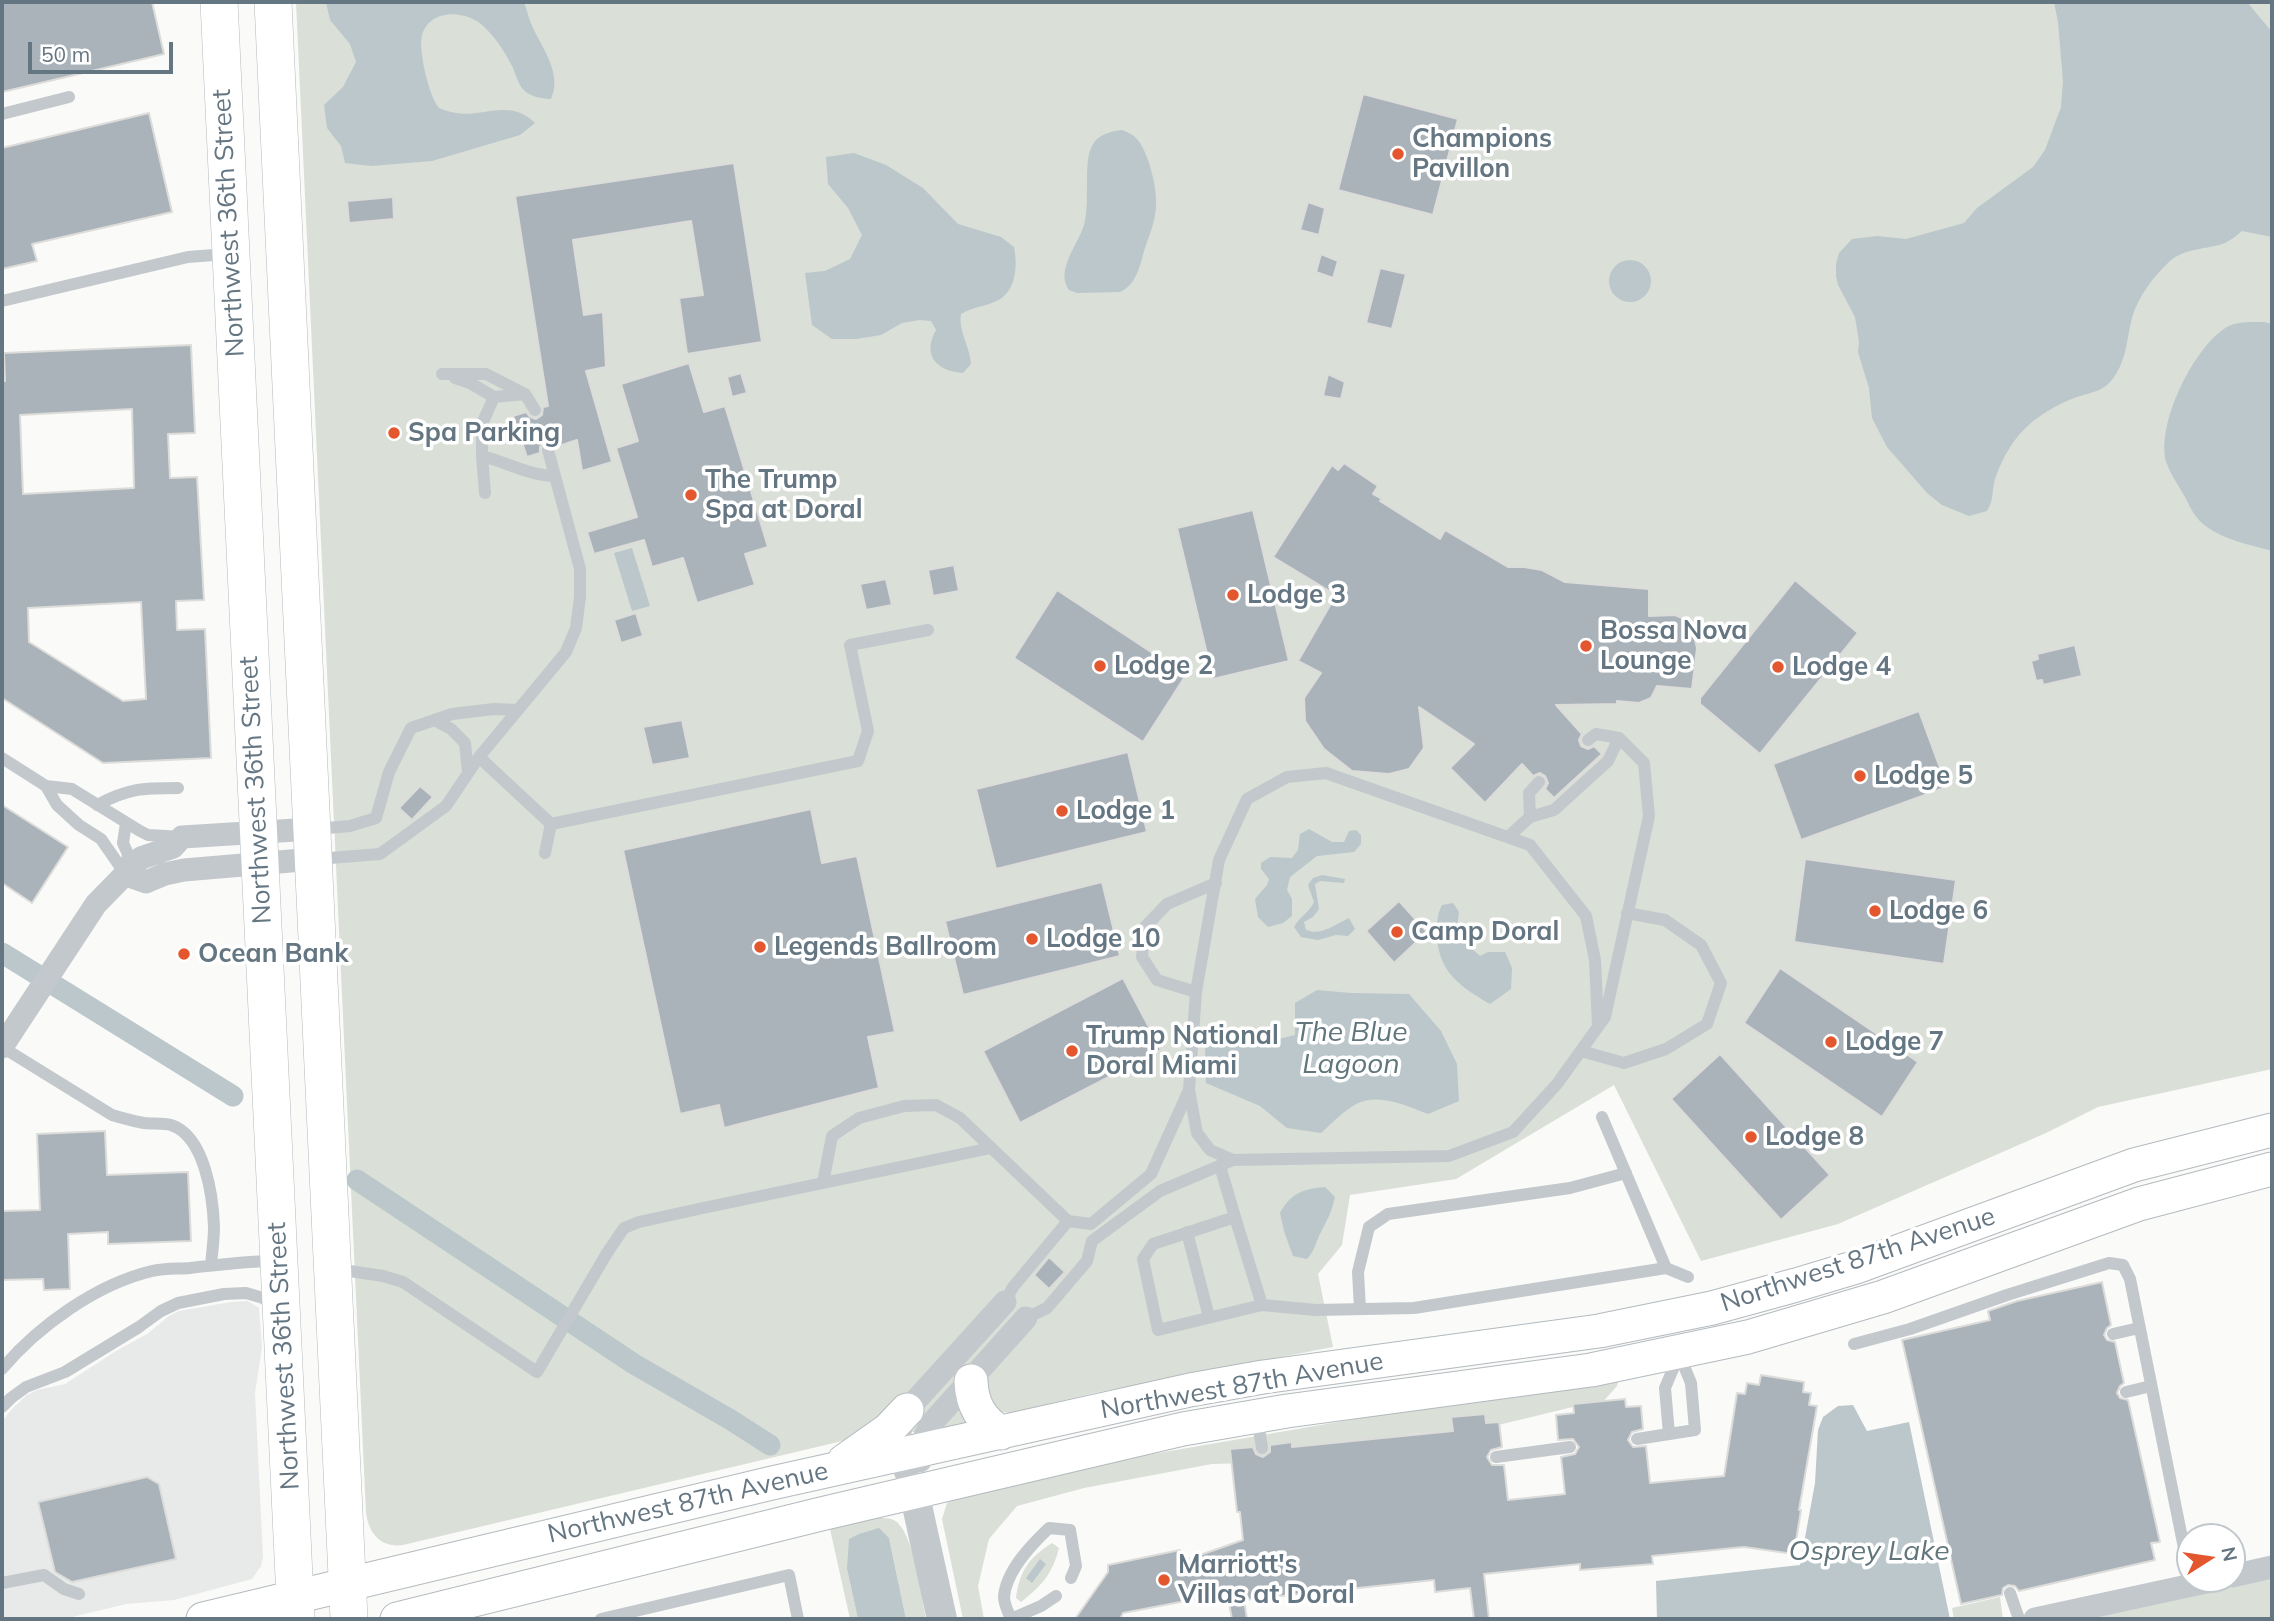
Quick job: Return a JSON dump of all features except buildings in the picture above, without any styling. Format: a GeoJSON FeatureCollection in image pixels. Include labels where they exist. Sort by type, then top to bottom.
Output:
{"type":"FeatureCollection","features":[{"type":"Feature","properties":{"kind":"main road","name":"Northwest 36th Street"},"geometry":{"type":"LineString","coordinates":[[219,2],[295,1608]]}},
{"type":"Feature","properties":{"kind":"main road","name":"Northwest 36th Street"},"geometry":{"type":"LineString","coordinates":[[273,2],[348,1602]]}},
{"type":"Feature","properties":{"kind":"main road"},"geometry":{"type":"LineString","coordinates":[[231,254],[284,254]]}},
{"type":"Feature","properties":{"kind":"main road","name":"Northwest 87th Avenue"},"geometry":{"type":"LineString","coordinates":[[203,1619],[348,1602],[708,1498],[1156,1397],[1222,1384],[1562,1336],[1674,1317],[1785,1289],[1868,1262],[2134,1166],[2266,1131]]}},
{"type":"Feature","properties":{"kind":"main road","name":"Northwest 87th Avenue"},"geometry":{"type":"LineString","coordinates":[[397,1619],[1183,1429],[1257,1416],[1591,1370],[1748,1338],[1883,1297],[2139,1204],[2271,1175]]}},
{"type":"Feature","properties":{"kind":"main road"},"geometry":{"type":"LineString","coordinates":[[276,1208],[291,1234],[308,1253],[333,1268]]}},
{"type":"Feature","properties":{"kind":"main road"},"geometry":{"type":"LineString","coordinates":[[279,1261],[300,1276],[316,1297],[336,1339]]}},
{"type":"Feature","properties":{"kind":"main road"},"geometry":{"type":"LineString","coordinates":[[1674,1317],[1679,1353]]}},
{"type":"Feature","properties":{"kind":"main road"},"geometry":{"type":"LineString","coordinates":[[971,1381],[977,1410],[985,1421],[1001,1433]]}},
{"type":"Feature","properties":{"kind":"main road"},"geometry":{"type":"LineString","coordinates":[[831,1469],[888,1430],[907,1410]]}},
{"type":"Feature","properties":{"kind":"main road"},"geometry":{"type":"LineString","coordinates":[[597,1570],[612,1550],[661,1535],[708,1498]]}},
{"type":"Feature","properties":{"kind":"street"},"geometry":{"type":"LineString","coordinates":[[2,1048],[96,904],[141,858],[173,847],[183,837],[259,848],[313,844]]}},
{"type":"Feature","properties":{"kind":"street"},"geometry":{"type":"LineString","coordinates":[[126,874],[146,882],[165,874],[259,848],[313,844]]}},
{"type":"Feature","properties":{"kind":"street"},"geometry":{"type":"LineString","coordinates":[[2266,1131],[2271,1175]]}},
{"type":"Feature","properties":{"kind":"street"},"geometry":{"type":"LineString","coordinates":[[942,1619],[914,1492],[910,1453],[899,1434],[907,1410],[1005,1302]]}},
{"type":"Feature","properties":{"kind":"street"},"geometry":{"type":"LineString","coordinates":[[910,1453],[925,1436],[931,1424],[1026,1318]]}},
{"type":"Feature","properties":{"kind":"street"},"geometry":{"type":"LineString","coordinates":[[2246,1573],[2272,1567]]}},
{"type":"Feature","properties":{"kind":"street"},"geometry":{"type":"LineString","coordinates":[[2035,1619],[2176,1585]]}},
{"type":"Feature","properties":{"kind":"lane"},"geometry":{"type":"LineString","coordinates":[[2,114],[69,97]]}},
{"type":"Feature","properties":{"kind":"lane"},"geometry":{"type":"LineString","coordinates":[[2,301],[188,257],[231,254]]}},
{"type":"Feature","properties":{"kind":"lane"},"geometry":{"type":"LineString","coordinates":[[525,394],[494,397],[470,383],[442,374],[486,374],[525,394],[535,410]]}},
{"type":"Feature","properties":{"kind":"lane"},"geometry":{"type":"LineString","coordinates":[[485,493],[482,424],[494,397]]}},
{"type":"Feature","properties":{"kind":"lane"},"geometry":{"type":"LineString","coordinates":[[313,844],[380,854],[446,806],[479,757],[566,652],[576,628],[580,569],[548,450]]}},
{"type":"Feature","properties":{"kind":"lane"},"geometry":{"type":"LineString","coordinates":[[482,456],[538,475],[554,476]]}},
{"type":"Feature","properties":{"kind":"lane"},"geometry":{"type":"LineString","coordinates":[[551,824],[858,761],[868,731],[850,645],[928,630]]}},
{"type":"Feature","properties":{"kind":"lane"},"geometry":{"type":"LineString","coordinates":[[313,844],[350,826],[376,818],[389,772],[411,727],[452,714],[494,709],[518,710]]}},
{"type":"Feature","properties":{"kind":"lane"},"geometry":{"type":"LineString","coordinates":[[436,720],[451,729],[465,743],[468,772]]}},
{"type":"Feature","properties":{"kind":"lane"},"geometry":{"type":"LineString","coordinates":[[1026,1318],[1047,1308],[1087,1261],[1091,1241],[1160,1191],[1233,1160],[1449,1156],[1513,1132],[1557,1084],[1605,1017],[1649,816],[1644,763],[1619,738],[1596,734],[1588,740]]}},
{"type":"Feature","properties":{"kind":"lane"},"geometry":{"type":"LineString","coordinates":[[1508,837],[1530,817],[1554,810],[1608,761],[1619,738]]}},
{"type":"Feature","properties":{"kind":"lane"},"geometry":{"type":"LineString","coordinates":[[479,757],[551,824]]}},
{"type":"Feature","properties":{"kind":"lane"},"geometry":{"type":"LineString","coordinates":[[2,758],[46,786],[72,789],[148,835],[183,837]]}},
{"type":"Feature","properties":{"kind":"lane"},"geometry":{"type":"LineString","coordinates":[[1233,1160],[1210,1150],[1197,1133],[1189,1090],[1196,992],[1219,860],[1247,799],[1287,777],[1326,773],[1530,845],[1586,916],[1595,960],[1598,1027]]}},
{"type":"Feature","properties":{"kind":"lane"},"geometry":{"type":"LineString","coordinates":[[1530,817],[1528,793],[1539,782]]}},
{"type":"Feature","properties":{"kind":"lane"},"geometry":{"type":"LineString","coordinates":[[46,786],[57,805],[101,839],[126,874]]}},
{"type":"Feature","properties":{"kind":"lane"},"geometry":{"type":"LineString","coordinates":[[97,805],[137,788],[178,788]]}},
{"type":"Feature","properties":{"kind":"lane"},"geometry":{"type":"LineString","coordinates":[[126,823],[123,843],[128,855],[126,874]]}},
{"type":"Feature","properties":{"kind":"lane"},"geometry":{"type":"LineString","coordinates":[[545,853],[551,824]]}},
{"type":"Feature","properties":{"kind":"lane"},"geometry":{"type":"LineString","coordinates":[[1196,992],[1157,980],[1142,957],[1144,927],[1167,904],[1216,883]]}},
{"type":"Feature","properties":{"kind":"lane"},"geometry":{"type":"LineString","coordinates":[[1581,1051],[1624,1063],[1666,1049],[1707,1024],[1718,993],[1721,984],[1701,945],[1665,920],[1627,914]]}},
{"type":"Feature","properties":{"kind":"lane"},"geometry":{"type":"LineString","coordinates":[[2,1048],[112,1115],[126,1120],[172,1126],[184,1132],[195,1146],[209,1186],[214,1226],[211,1265]]}},
{"type":"Feature","properties":{"kind":"lane"},"geometry":{"type":"LineString","coordinates":[[824,1183],[832,1136],[859,1118],[904,1106],[936,1105],[960,1118],[1068,1221],[1091,1224],[1151,1174],[1189,1090]]}},
{"type":"Feature","properties":{"kind":"lane"},"geometry":{"type":"LineString","coordinates":[[1602,1117],[1666,1268]]}},
{"type":"Feature","properties":{"kind":"lane"},"geometry":{"type":"LineString","coordinates":[[333,1268],[403,1282],[537,1372],[624,1228],[639,1222],[991,1147]]}},
{"type":"Feature","properties":{"kind":"lane"},"geometry":{"type":"LineString","coordinates":[[1220,1166],[1262,1305]]}},
{"type":"Feature","properties":{"kind":"lane"},"geometry":{"type":"LineString","coordinates":[[1360,1309],[1358,1272],[1369,1227],[1388,1214],[1570,1188],[1626,1173]]}},
{"type":"Feature","properties":{"kind":"lane"},"geometry":{"type":"LineString","coordinates":[[1235,1217],[1153,1244],[1143,1259],[1158,1330],[1262,1305],[1315,1310],[1414,1308],[1666,1268],[1688,1277]]}},
{"type":"Feature","properties":{"kind":"lane"},"geometry":{"type":"LineString","coordinates":[[1005,1302],[1013,1287],[1068,1221]]}},
{"type":"Feature","properties":{"kind":"lane"},"geometry":{"type":"LineString","coordinates":[[1187,1233],[1209,1317]]}},
{"type":"Feature","properties":{"kind":"lane"},"geometry":{"type":"LineString","coordinates":[[2,1369],[25,1343],[46,1325],[103,1291],[151,1271],[279,1261]]}},
{"type":"Feature","properties":{"kind":"lane"},"geometry":{"type":"LineString","coordinates":[[1854,1344],[1910,1329],[2007,1294],[2109,1263],[2123,1265],[2140,1328],[2179,1523]]}},
{"type":"Feature","properties":{"kind":"lane"},"geometry":{"type":"LineString","coordinates":[[5,1399],[26,1387],[65,1372],[178,1303],[224,1294],[246,1293],[262,1298],[282,1312]]}},
{"type":"Feature","properties":{"kind":"lane"},"geometry":{"type":"LineString","coordinates":[[2113,1334],[2140,1328]]}},
{"type":"Feature","properties":{"kind":"lane"},"geometry":{"type":"LineString","coordinates":[[1669,1434],[1665,1388],[1679,1353]]}},
{"type":"Feature","properties":{"kind":"lane"},"geometry":{"type":"LineString","coordinates":[[1637,1439],[1695,1430],[1691,1383],[1679,1353]]}},
{"type":"Feature","properties":{"kind":"lane"},"geometry":{"type":"LineString","coordinates":[[2126,1392],[2151,1386]]}},
{"type":"Feature","properties":{"kind":"lane"},"geometry":{"type":"LineString","coordinates":[[1257,1416],[1262,1448]]}},
{"type":"Feature","properties":{"kind":"lane"},"geometry":{"type":"LineString","coordinates":[[1496,1457],[1570,1447]]}},
{"type":"Feature","properties":{"kind":"lane"},"geometry":{"type":"LineString","coordinates":[[1056,1597],[1011,1619],[1004,1599],[1009,1581],[1027,1548],[1049,1528],[1070,1530],[1076,1566],[1071,1578]]}},
{"type":"Feature","properties":{"kind":"lane"},"geometry":{"type":"LineString","coordinates":[[2,1583],[44,1575],[64,1589],[79,1594]]}},
{"type":"Feature","properties":{"kind":"lane"},"geometry":{"type":"LineString","coordinates":[[601,1619],[789,1575],[798,1619]]}},
{"type":"Feature","properties":{"kind":"lane"},"geometry":{"type":"LineString","coordinates":[[2010,1593],[2019,1619]]}},
{"type":"Feature","properties":{"kind":"shaded area"},"geometry":{"type":"Polygon","coordinates":[[[296,2],[2272,2],[2272,1069],[2098,1107],[2046,1133],[1838,1224],[1701,1261],[1614,1085],[1456,1179],[1350,1195],[1342,1245],[1318,1274],[1333,1347],[1094,1393],[1011,1413],[1001,1412],[943,1430],[920,1433],[908,1431],[855,1438],[403,1545],[382,1542],[373,1533],[366,1513],[296,2]]]}},
{"type":"Feature","properties":{"kind":"shaded area"},"geometry":{"type":"Polygon","coordinates":[[[248,1301],[259,1308],[262,1348],[255,1393],[263,1557],[261,1566],[252,1579],[174,1600],[126,1604],[64,1619],[2,1619],[2,1421],[27,1395],[65,1384],[147,1334],[179,1311],[248,1301]]]}},
{"type":"Feature","properties":{"kind":"shaded area"},"geometry":{"type":"Polygon","coordinates":[[[1621,1373],[1617,1386],[1601,1404],[1581,1405],[1486,1428],[1411,1434],[1307,1461],[1212,1464],[1084,1488],[1017,1506],[989,1539],[978,1586],[984,1619],[963,1619],[942,1519],[947,1503],[954,1500],[1095,1464],[1621,1373]]]}},
{"type":"Feature","properties":{"kind":"shaded area"},"geometry":{"type":"Polygon","coordinates":[[[875,1518],[892,1519],[903,1530],[916,1568],[926,1619],[906,1619],[889,1538],[847,1569],[858,1619],[850,1619],[830,1529],[875,1518]]]}},
{"type":"Feature","properties":{"kind":"shaded area"},"geometry":{"type":"Polygon","coordinates":[[[1052,1543],[1059,1548],[1049,1572],[1040,1585],[1021,1602],[1016,1598],[1023,1572],[1037,1554],[1052,1543]]]}},
{"type":"Feature","properties":{"kind":"shaded area"},"geometry":{"type":"Polygon","coordinates":[[[2272,1576],[2272,1619],[2068,1619],[2191,1593],[2246,1593],[2246,1581],[2272,1576]]]}},
{"type":"Feature","properties":{"kind":"shaded area"},"geometry":{"type":"Polygon","coordinates":[[[2000,1597],[2003,1619],[1954,1619],[1952,1608],[2000,1597]]]}},
{"type":"Feature","properties":{"kind":"water"},"geometry":{"type":"Polygon","coordinates":[[[326,2],[524,2],[553,72],[554,90],[551,99],[529,94],[524,90],[503,50],[481,24],[457,14],[439,16],[426,26],[421,42],[428,84],[439,108],[463,114],[515,111],[535,123],[520,135],[432,161],[371,166],[345,163],[341,146],[327,128],[324,105],[343,87],[356,62],[350,44],[330,20],[326,2]]]}},
{"type":"Feature","properties":{"kind":"water"},"geometry":{"type":"Polygon","coordinates":[[[2054,2],[2247,2],[2272,32],[2272,237],[2242,231],[2225,243],[2190,251],[2170,261],[2138,302],[2116,374],[2102,389],[2056,406],[2025,428],[2002,461],[1987,511],[1969,516],[1942,505],[1927,493],[1887,447],[1872,418],[1869,388],[1858,352],[1855,317],[1838,285],[1836,264],[1839,253],[1852,239],[1877,236],[1906,239],[1964,223],[1977,208],[2033,167],[2045,150],[2061,107],[2063,81],[2054,2]]]}},
{"type":"Feature","properties":{"kind":"water"},"geometry":{"type":"Polygon","coordinates":[[[1122,130],[1136,138],[1148,160],[1156,197],[1154,222],[1139,269],[1130,285],[1120,292],[1077,293],[1069,290],[1065,274],[1086,216],[1090,151],[1102,135],[1122,130]]]}},
{"type":"Feature","properties":{"kind":"water"},"geometry":{"type":"Polygon","coordinates":[[[854,153],[886,165],[923,188],[958,224],[1001,237],[1014,247],[1014,279],[1007,293],[994,302],[961,314],[961,326],[971,364],[963,373],[945,369],[934,360],[931,347],[936,330],[931,321],[902,323],[881,335],[856,339],[832,339],[812,325],[805,273],[825,271],[850,259],[862,235],[848,208],[828,184],[826,157],[854,153]]]}},
{"type":"Feature","properties":{"kind":"water"},"geometry":{"type":"Polygon","coordinates":[[[1630,260],[1645,266],[1651,281],[1645,296],[1630,302],[1615,296],[1609,281],[1615,266],[1630,260]]]}},
{"type":"Feature","properties":{"kind":"water"},"geometry":{"type":"Polygon","coordinates":[[[2264,322],[2272,324],[2272,551],[2230,539],[2203,524],[2171,472],[2164,448],[2172,409],[2190,369],[2202,351],[2214,337],[2231,325],[2264,322]]]}},
{"type":"Feature","properties":{"kind":"water"},"geometry":{"type":"Polygon","coordinates":[[[632,548],[650,606],[632,611],[614,553],[632,548]]]}},
{"type":"Feature","properties":{"kind":"water"},"geometry":{"type":"Polygon","coordinates":[[[1309,829],[1332,842],[1344,842],[1349,831],[1356,830],[1361,835],[1361,844],[1354,852],[1317,856],[1290,877],[1287,890],[1292,899],[1292,916],[1283,923],[1268,927],[1258,917],[1255,899],[1269,879],[1261,869],[1261,863],[1270,857],[1292,858],[1298,850],[1300,834],[1309,829]]]}},
{"type":"Feature","properties":{"kind":"water"},"geometry":{"type":"Polygon","coordinates":[[[1322,875],[1345,879],[1344,883],[1320,881],[1315,884],[1319,909],[1313,917],[1304,922],[1306,930],[1323,931],[1349,918],[1355,929],[1348,936],[1336,935],[1318,940],[1301,937],[1294,927],[1314,902],[1308,885],[1313,878],[1322,875]]]}},
{"type":"Feature","properties":{"kind":"water"},"geometry":{"type":"Polygon","coordinates":[[[1453,903],[1459,912],[1457,929],[1464,942],[1480,956],[1488,952],[1505,952],[1512,968],[1511,989],[1490,1004],[1460,984],[1441,957],[1437,932],[1438,915],[1442,905],[1453,903]]]}},
{"type":"Feature","properties":{"kind":"water","name":"The Blue Lagoon"},"geometry":{"type":"Polygon","coordinates":[[[1317,990],[1409,994],[1441,1031],[1457,1064],[1459,1101],[1428,1114],[1389,1101],[1369,1100],[1346,1111],[1321,1133],[1287,1128],[1260,1106],[1206,1083],[1205,1049],[1229,1029],[1271,1041],[1295,1035],[1295,1003],[1317,990]]]}},
{"type":"Feature","properties":{"kind":"water"},"geometry":{"type":"Polygon","coordinates":[[[1325,1187],[1335,1197],[1313,1250],[1307,1259],[1293,1256],[1280,1213],[1298,1193],[1325,1187]]]}},
{"type":"Feature","properties":{"kind":"water","name":"Osprey Lake"},"geometry":{"type":"Polygon","coordinates":[[[1853,1405],[1867,1431],[1909,1422],[1950,1619],[1657,1619],[1656,1581],[1800,1565],[1815,1483],[1818,1430],[1823,1417],[1838,1406],[1853,1405]]]}},
{"type":"Feature","properties":{"kind":"water"},"geometry":{"type":"Polygon","coordinates":[[[879,1528],[889,1538],[906,1619],[858,1619],[847,1569],[849,1539],[879,1528]]]}},
{"type":"Feature","properties":{"kind":"water"},"geometry":{"type":"Polygon","coordinates":[[[1040,1559],[1046,1564],[1032,1583],[1026,1578],[1040,1559]]]}},
{"type":"Feature","properties":{"kind":"waterway"},"geometry":{"type":"LineString","coordinates":[[2,953],[233,1096]]}},
{"type":"Feature","properties":{"kind":"waterway"},"geometry":{"type":"LineString","coordinates":[[357,1180],[634,1364],[770,1445]]}},
{"type":"Feature","properties":{"kind":"place","name":"Champions Pavillon"},"geometry":{"type":"Point","coordinates":[1398,154]}},
{"type":"Feature","properties":{"kind":"place","name":"Spa Parking"},"geometry":{"type":"Point","coordinates":[394,433]}},
{"type":"Feature","properties":{"kind":"place","name":"The Trump Spa at Doral"},"geometry":{"type":"Point","coordinates":[691,495]}},
{"type":"Feature","properties":{"kind":"place","name":"Lodge 3"},"geometry":{"type":"Point","coordinates":[1233,595]}},
{"type":"Feature","properties":{"kind":"place","name":"Bossa Nova Lounge"},"geometry":{"type":"Point","coordinates":[1586,646]}},
{"type":"Feature","properties":{"kind":"place","name":"Lodge 2"},"geometry":{"type":"Point","coordinates":[1100,666]}},
{"type":"Feature","properties":{"kind":"place","name":"Lodge 4"},"geometry":{"type":"Point","coordinates":[1778,667]}},
{"type":"Feature","properties":{"kind":"place","name":"Lodge 5"},"geometry":{"type":"Point","coordinates":[1860,776]}},
{"type":"Feature","properties":{"kind":"place","name":"Lodge 1"},"geometry":{"type":"Point","coordinates":[1062,811]}},
{"type":"Feature","properties":{"kind":"place","name":"Lodge 6"},"geometry":{"type":"Point","coordinates":[1875,911]}},
{"type":"Feature","properties":{"kind":"place","name":"Camp Doral"},"geometry":{"type":"Point","coordinates":[1397,932]}},
{"type":"Feature","properties":{"kind":"place","name":"Lodge 10"},"geometry":{"type":"Point","coordinates":[1032,939]}},
{"type":"Feature","properties":{"kind":"place","name":"Legends Ballroom"},"geometry":{"type":"Point","coordinates":[760,947]}},
{"type":"Feature","properties":{"kind":"place","name":"Ocean Bank"},"geometry":{"type":"Point","coordinates":[184,954]}},
{"type":"Feature","properties":{"kind":"place","name":"Lodge 7"},"geometry":{"type":"Point","coordinates":[1831,1042]}},
{"type":"Feature","properties":{"kind":"place","name":"Trump National Doral Miami"},"geometry":{"type":"Point","coordinates":[1072,1051]}},
{"type":"Feature","properties":{"kind":"place","name":"Lodge 8"},"geometry":{"type":"Point","coordinates":[1751,1137]}},
{"type":"Feature","properties":{"kind":"place","name":"Marriott's Villas at Doral"},"geometry":{"type":"Point","coordinates":[1164,1580]}}]}
